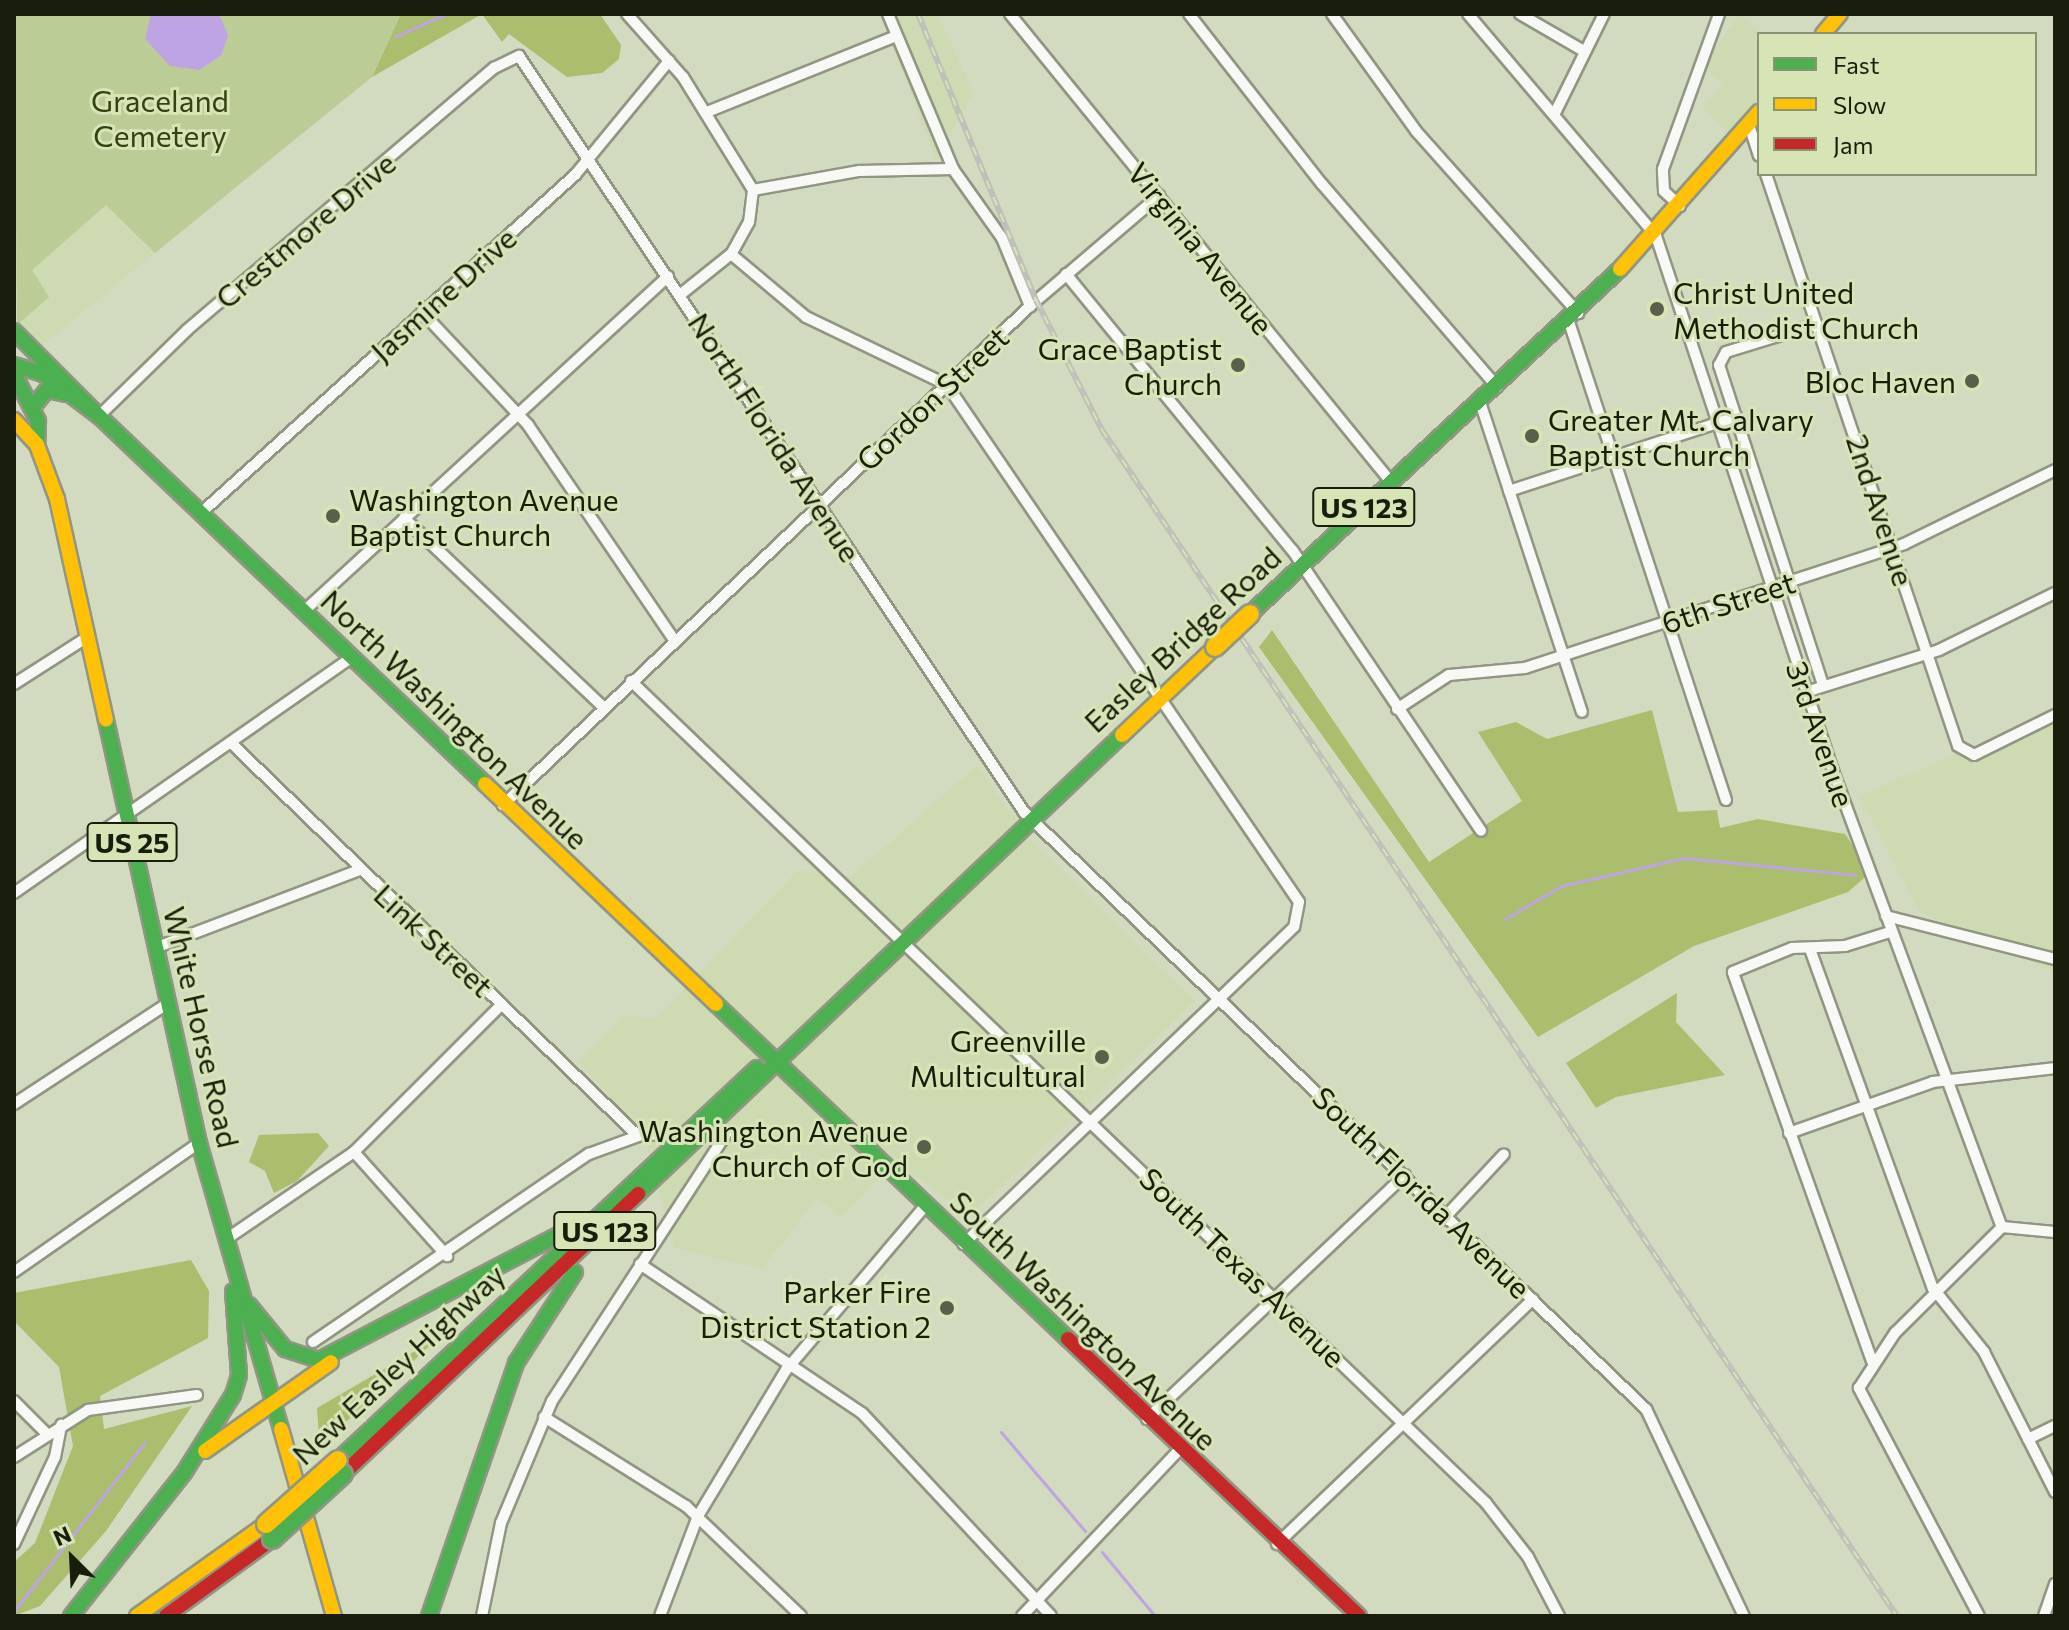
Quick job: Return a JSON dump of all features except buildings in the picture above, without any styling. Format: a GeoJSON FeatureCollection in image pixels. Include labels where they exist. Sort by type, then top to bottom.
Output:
{"type":"FeatureCollection","features":[{"type":"Feature","properties":{"kind":"main road"},"geometry":{"type":"LineString","coordinates":[[1825,32],[1840,14]]}},
{"type":"Feature","properties":{"kind":"main road","name":"Easley Bridge Road"},"geometry":{"type":"LineString","coordinates":[[690,1137],[1391,482],[1573,317],[1656,236],[1754,118]]}},
{"type":"Feature","properties":{"kind":"main road","name":"North Washington Avenue"},"geometry":{"type":"LineString","coordinates":[[14,331],[349,659],[771,1063]]}},
{"type":"Feature","properties":{"kind":"main road","name":"North Washington Avenue"},"geometry":{"type":"LineString","coordinates":[[14,365],[43,374],[99,416]]}},
{"type":"Feature","properties":{"kind":"main road","name":"White Horse Road"},"geometry":{"type":"LineString","coordinates":[[14,374],[33,407],[37,445],[57,499],[199,1143],[334,1616]]}},
{"type":"Feature","properties":{"kind":"main road"},"geometry":{"type":"LineString","coordinates":[[33,407],[47,390],[66,394]]}},
{"type":"Feature","properties":{"kind":"main road","name":"White Horse Road"},"geometry":{"type":"LineString","coordinates":[[14,420],[37,445]]}},
{"type":"Feature","properties":{"kind":"main road","name":"South Washington Avenue"},"geometry":{"type":"LineString","coordinates":[[771,1063],[1277,1544],[1359,1616]]}},
{"type":"Feature","properties":{"kind":"main road","name":"New Easley Highway"},"geometry":{"type":"LineString","coordinates":[[166,1616],[269,1532],[647,1191],[690,1137]]}},
{"type":"Feature","properties":{"kind":"main road","name":"New Easley Highway"},"geometry":{"type":"LineString","coordinates":[[341,1467],[621,1191],[690,1137]]}},
{"type":"Feature","properties":{"kind":"main road"},"geometry":{"type":"LineString","coordinates":[[190,1463],[272,1400],[438,1302],[557,1238],[621,1191]]}},
{"type":"Feature","properties":{"kind":"main road"},"geometry":{"type":"LineString","coordinates":[[429,1611],[527,1341],[566,1282],[647,1191]]}},
{"type":"Feature","properties":{"kind":"main road"},"geometry":{"type":"LineString","coordinates":[[71,1616],[190,1463],[239,1375],[230,1260]]}},
{"type":"Feature","properties":{"kind":"main road"},"geometry":{"type":"LineString","coordinates":[[242,1297],[285,1349],[309,1360],[438,1302]]}},
{"type":"Feature","properties":{"kind":"main road","name":"New Easley Highway"},"geometry":{"type":"LineString","coordinates":[[137,1616],[269,1532]]}},
{"type":"Feature","properties":{"kind":"street"},"geometry":{"type":"LineString","coordinates":[[627,14],[669,61],[707,112],[753,190],[749,222],[731,254],[681,294]]}},
{"type":"Feature","properties":{"kind":"street"},"geometry":{"type":"LineString","coordinates":[[888,14],[953,169],[1002,238],[1030,306]]}},
{"type":"Feature","properties":{"kind":"street","name":"Virginia Avenue"},"geometry":{"type":"LineString","coordinates":[[1010,14],[1391,482]]}},
{"type":"Feature","properties":{"kind":"street"},"geometry":{"type":"LineString","coordinates":[[1332,14],[1416,131],[1573,317],[1614,456],[1726,800]]}},
{"type":"Feature","properties":{"kind":"street"},"geometry":{"type":"LineString","coordinates":[[1468,14],[1555,113],[1656,236]]}},
{"type":"Feature","properties":{"kind":"street"},"geometry":{"type":"LineString","coordinates":[[1520,14],[1582,50]]}},
{"type":"Feature","properties":{"kind":"street"},"geometry":{"type":"LineString","coordinates":[[1555,113],[1582,50],[1604,14]]}},
{"type":"Feature","properties":{"kind":"street"},"geometry":{"type":"LineString","coordinates":[[1680,206],[1664,191],[1663,169],[1719,14]]}},
{"type":"Feature","properties":{"kind":"street"},"geometry":{"type":"LineString","coordinates":[[1191,15],[1322,184],[1497,387]]}},
{"type":"Feature","properties":{"kind":"street"},"geometry":{"type":"LineString","coordinates":[[707,112],[896,36]]}},
{"type":"Feature","properties":{"kind":"street","name":"North Florida Avenue"},"geometry":{"type":"LineString","coordinates":[[519,56],[590,156],[1031,819]]}},
{"type":"Feature","properties":{"kind":"street","name":"Crestmore Drive"},"geometry":{"type":"LineString","coordinates":[[99,416],[187,330],[494,68],[519,56]]}},
{"type":"Feature","properties":{"kind":"street","name":"Jasmine Drive"},"geometry":{"type":"LineString","coordinates":[[201,513],[590,156],[669,61]]}},
{"type":"Feature","properties":{"kind":"street"},"geometry":{"type":"LineString","coordinates":[[1754,118],[1757,140]]}},
{"type":"Feature","properties":{"kind":"street"},"geometry":{"type":"LineString","coordinates":[[753,190],[859,171],[953,169]]}},
{"type":"Feature","properties":{"kind":"street","name":"2nd Avenue"},"geometry":{"type":"LineString","coordinates":[[1767,176],[1814,325],[1828,346],[1928,653],[1966,755],[2055,715]]}},
{"type":"Feature","properties":{"kind":"street","name":"Gordon Street"},"geometry":{"type":"LineString","coordinates":[[503,805],[603,707],[1030,306],[1159,196]]}},
{"type":"Feature","properties":{"kind":"street","name":"3rd Avenue"},"geometry":{"type":"LineString","coordinates":[[1656,236],[1806,692],[1890,932],[2002,1227]]}},
{"type":"Feature","properties":{"kind":"street"},"geometry":{"type":"LineString","coordinates":[[731,254],[806,317],[947,385],[1299,902],[1294,927],[1217,996],[964,1244]]}},
{"type":"Feature","properties":{"kind":"street"},"geometry":{"type":"LineString","coordinates":[[1066,274],[1301,566],[1481,831]]}},
{"type":"Feature","properties":{"kind":"street"},"geometry":{"type":"LineString","coordinates":[[303,612],[668,276]]}},
{"type":"Feature","properties":{"kind":"street"},"geometry":{"type":"LineString","coordinates":[[422,312],[516,413],[674,640]]}},
{"type":"Feature","properties":{"kind":"street","name":"3rd Avenue"},"geometry":{"type":"LineString","coordinates":[[1814,325],[1720,356],[1736,417],[1823,686]]}},
{"type":"Feature","properties":{"kind":"street"},"geometry":{"type":"LineString","coordinates":[[1480,402],[1582,712]]}},
{"type":"Feature","properties":{"kind":"street"},"geometry":{"type":"LineString","coordinates":[[1509,491],[1736,417]]}},
{"type":"Feature","properties":{"kind":"street","name":"6th Street"},"geometry":{"type":"LineString","coordinates":[[1397,709],[1449,675],[1500,673],[1563,656],[1893,547],[2055,470]]}},
{"type":"Feature","properties":{"kind":"street"},"geometry":{"type":"LineString","coordinates":[[404,518],[603,707]]}},
{"type":"Feature","properties":{"kind":"street"},"geometry":{"type":"LineString","coordinates":[[1806,692],[1928,653],[2055,593]]}},
{"type":"Feature","properties":{"kind":"street"},"geometry":{"type":"LineString","coordinates":[[14,684],[86,638]]}},
{"type":"Feature","properties":{"kind":"street"},"geometry":{"type":"LineString","coordinates":[[14,893],[349,659]]}},
{"type":"Feature","properties":{"kind":"street","name":"South Texas Avenue"},"geometry":{"type":"LineString","coordinates":[[631,681],[1405,1423],[1512,1533],[1559,1616]]}},
{"type":"Feature","properties":{"kind":"street","name":"Link Street"},"geometry":{"type":"LineString","coordinates":[[231,743],[359,870],[637,1135]]}},
{"type":"Feature","properties":{"kind":"street","name":"South Florida Avenue"},"geometry":{"type":"LineString","coordinates":[[1031,819],[1447,1215],[1657,1425],[1744,1616]]}},
{"type":"Feature","properties":{"kind":"street"},"geometry":{"type":"LineString","coordinates":[[155,948],[359,870]]}},
{"type":"Feature","properties":{"kind":"street"},"geometry":{"type":"LineString","coordinates":[[1886,916],[2055,959]]}},
{"type":"Feature","properties":{"kind":"street"},"geometry":{"type":"LineString","coordinates":[[1872,1361],[1733,972],[1810,949],[1890,932]]}},
{"type":"Feature","properties":{"kind":"street"},"geometry":{"type":"LineString","coordinates":[[1810,949],[1940,1294],[1984,1352],[2055,1492]]}},
{"type":"Feature","properties":{"kind":"street"},"geometry":{"type":"LineString","coordinates":[[14,1104],[167,1004]]}},
{"type":"Feature","properties":{"kind":"street"},"geometry":{"type":"LineString","coordinates":[[225,1240],[354,1152],[502,1004]]}},
{"type":"Feature","properties":{"kind":"street"},"geometry":{"type":"LineString","coordinates":[[1789,1133],[1945,1080],[2055,1068]]}},
{"type":"Feature","properties":{"kind":"street"},"geometry":{"type":"LineString","coordinates":[[313,1342],[447,1256],[589,1154],[637,1135],[666,1130],[690,1137]]}},
{"type":"Feature","properties":{"kind":"street"},"geometry":{"type":"LineString","coordinates":[[482,1616],[501,1523],[544,1417],[728,1131]]}},
{"type":"Feature","properties":{"kind":"street"},"geometry":{"type":"LineString","coordinates":[[14,1272],[199,1143]]}},
{"type":"Feature","properties":{"kind":"street"},"geometry":{"type":"LineString","coordinates":[[354,1152],[447,1256]]}},
{"type":"Feature","properties":{"kind":"street"},"geometry":{"type":"LineString","coordinates":[[1447,1215],[1504,1154]]}},
{"type":"Feature","properties":{"kind":"street"},"geometry":{"type":"LineString","coordinates":[[1147,1419],[1405,1175]]}},
{"type":"Feature","properties":{"kind":"street"},"geometry":{"type":"LineString","coordinates":[[660,1616],[698,1516],[792,1361],[924,1207]]}},
{"type":"Feature","properties":{"kind":"street"},"geometry":{"type":"LineString","coordinates":[[1979,1616],[1863,1405],[1859,1384],[1872,1361],[2002,1227],[2055,1232]]}},
{"type":"Feature","properties":{"kind":"street"},"geometry":{"type":"LineString","coordinates":[[640,1264],[792,1361],[879,1429],[1051,1616]]}},
{"type":"Feature","properties":{"kind":"street"},"geometry":{"type":"LineString","coordinates":[[1277,1544],[1533,1299]]}},
{"type":"Feature","properties":{"kind":"street"},"geometry":{"type":"LineString","coordinates":[[14,1457],[61,1425],[108,1405],[197,1395]]}},
{"type":"Feature","properties":{"kind":"street"},"geometry":{"type":"LineString","coordinates":[[14,1401],[47,1434]]}},
{"type":"Feature","properties":{"kind":"street"},"geometry":{"type":"LineString","coordinates":[[544,1417],[698,1516],[801,1616]]}},
{"type":"Feature","properties":{"kind":"street"},"geometry":{"type":"LineString","coordinates":[[14,1544],[55,1457],[61,1425]]}},
{"type":"Feature","properties":{"kind":"street"},"geometry":{"type":"LineString","coordinates":[[2028,1439],[2055,1426]]}},
{"type":"Feature","properties":{"kind":"street"},"geometry":{"type":"LineString","coordinates":[[1022,1616],[1179,1450]]}},
{"type":"Feature","properties":{"kind":"street"},"geometry":{"type":"LineString","coordinates":[[2044,1616],[2055,1584]]}},
{"type":"Feature","properties":{"kind":"shaded area"},"geometry":{"type":"Polygon","coordinates":[[[151,14],[219,14],[228,35],[221,56],[199,70],[170,66],[145,39],[151,14]]]}},
{"type":"Feature","properties":{"kind":"shaded area"},"geometry":{"type":"Polygon","coordinates":[[[880,14],[938,14],[973,94],[936,159],[880,14]]]}},
{"type":"Feature","properties":{"kind":"shaded area"},"geometry":{"type":"Polygon","coordinates":[[[1739,14],[1758,32],[1757,99],[1729,133],[1703,108],[1723,85],[1704,67],[1739,14]]]}},
{"type":"Feature","properties":{"kind":"shaded area"},"geometry":{"type":"Polygon","coordinates":[[[107,204],[155,253],[40,347],[17,325],[49,297],[31,270],[107,204]]]}},
{"type":"Feature","properties":{"kind":"shaded area"},"geometry":{"type":"Polygon","coordinates":[[[2055,711],[2055,972],[1920,912],[1859,796],[2055,711]]]}},
{"type":"Feature","properties":{"kind":"shaded area"},"geometry":{"type":"Polygon","coordinates":[[[977,765],[1030,840],[1195,1001],[971,1215],[894,1160],[842,1218],[817,1198],[762,1269],[675,1248],[644,1134],[579,1062],[626,1015],[656,1019],[798,870],[851,877],[977,765]]]}},
{"type":"Feature","properties":{"kind":"green space","name":"Graceland Cemetery"},"geometry":{"type":"Polygon","coordinates":[[[14,14],[401,14],[372,77],[155,253],[106,205],[32,270],[49,297],[17,325],[14,14]]]}},
{"type":"Feature","properties":{"kind":"green space"},"geometry":{"type":"Polygon","coordinates":[[[401,14],[482,14],[372,77],[401,14]]]}},
{"type":"Feature","properties":{"kind":"green space"},"geometry":{"type":"Polygon","coordinates":[[[482,14],[600,14],[621,45],[619,59],[602,73],[567,77],[509,34],[502,42],[482,14]]]}},
{"type":"Feature","properties":{"kind":"green space"},"geometry":{"type":"Polygon","coordinates":[[[1272,630],[1429,862],[1522,801],[1478,732],[1516,722],[1547,739],[1652,710],[1678,812],[1717,810],[1720,828],[1758,819],[1845,834],[1871,872],[1848,892],[1694,946],[1538,1037],[1259,647],[1272,630]]]}},
{"type":"Feature","properties":{"kind":"green space"},"geometry":{"type":"Polygon","coordinates":[[[1677,993],[1676,1022],[1725,1075],[1616,1097],[1596,1108],[1566,1063],[1677,993]]]}},
{"type":"Feature","properties":{"kind":"green space"},"geometry":{"type":"Polygon","coordinates":[[[318,1133],[329,1146],[297,1181],[274,1193],[265,1171],[249,1162],[259,1135],[318,1133]]]}},
{"type":"Feature","properties":{"kind":"green space"},"geometry":{"type":"Polygon","coordinates":[[[191,1260],[209,1291],[208,1338],[100,1396],[104,1429],[192,1406],[106,1531],[40,1606],[14,1616],[14,1562],[35,1543],[73,1446],[59,1367],[14,1321],[14,1293],[191,1260]]]}},
{"type":"Feature","properties":{"kind":"green space"},"geometry":{"type":"Polygon","coordinates":[[[439,1337],[353,1417],[319,1438],[317,1408],[439,1337]]]}},
{"type":"Feature","properties":{"kind":"waterway"},"geometry":{"type":"LineString","coordinates":[[396,36],[446,14]]}},
{"type":"Feature","properties":{"kind":"waterway"},"geometry":{"type":"LineString","coordinates":[[1505,919],[1561,886],[1684,858],[1856,875]]}},
{"type":"Feature","properties":{"kind":"waterway"},"geometry":{"type":"LineString","coordinates":[[1001,1432],[1085,1531]]}},
{"type":"Feature","properties":{"kind":"waterway"},"geometry":{"type":"LineString","coordinates":[[14,1611],[145,1442]]}},
{"type":"Feature","properties":{"kind":"waterway"},"geometry":{"type":"LineString","coordinates":[[1102,1552],[1155,1616]]}},
{"type":"Feature","properties":{"kind":"railway"},"geometry":{"type":"LineString","coordinates":[[918,14],[1036,300],[1102,430],[1897,1616]]}},
{"type":"Feature","properties":{"kind":"traffic: fast"},"geometry":{"type":"LineString","coordinates":[[1250,614],[1620,269]]}},
{"type":"Feature","properties":{"kind":"traffic: fast"},"geometry":{"type":"LineString","coordinates":[[14,331],[99,416]]}},
{"type":"Feature","properties":{"kind":"traffic: fast"},"geometry":{"type":"LineString","coordinates":[[14,365],[43,374],[99,416],[485,784]]}},
{"type":"Feature","properties":{"kind":"traffic: fast"},"geometry":{"type":"LineString","coordinates":[[14,374],[38,421],[37,445]]}},
{"type":"Feature","properties":{"kind":"traffic: fast"},"geometry":{"type":"LineString","coordinates":[[33,407],[47,390],[66,394]]}},
{"type":"Feature","properties":{"kind":"traffic: fast"},"geometry":{"type":"LineString","coordinates":[[106,720],[199,1143],[281,1429]]}},
{"type":"Feature","properties":{"kind":"traffic: fast"},"geometry":{"type":"LineString","coordinates":[[638,1194],[1122,735]]}},
{"type":"Feature","properties":{"kind":"traffic: fast"},"geometry":{"type":"LineString","coordinates":[[716,1004],[1068,1339]]}},
{"type":"Feature","properties":{"kind":"traffic: fast"},"geometry":{"type":"LineString","coordinates":[[338,1460],[757,1068]]}},
{"type":"Feature","properties":{"kind":"traffic: fast"},"geometry":{"type":"LineString","coordinates":[[249,1305],[285,1349],[319,1360],[571,1228]]}},
{"type":"Feature","properties":{"kind":"traffic: fast"},"geometry":{"type":"LineString","coordinates":[[429,1616],[516,1363],[575,1272]]}},
{"type":"Feature","properties":{"kind":"traffic: fast"},"geometry":{"type":"LineString","coordinates":[[71,1616],[184,1473],[233,1395],[239,1375],[233,1291]]}},
{"type":"Feature","properties":{"kind":"traffic: fast"},"geometry":{"type":"LineString","coordinates":[[272,1539],[343,1474]]}},
{"type":"Feature","properties":{"kind":"traffic: slow"},"geometry":{"type":"LineString","coordinates":[[1825,32],[1840,14]]}},
{"type":"Feature","properties":{"kind":"traffic: slow"},"geometry":{"type":"LineString","coordinates":[[1620,269],[1757,114]]}},
{"type":"Feature","properties":{"kind":"traffic: slow"},"geometry":{"type":"LineString","coordinates":[[14,420],[37,445],[57,499],[106,720]]}},
{"type":"Feature","properties":{"kind":"traffic: slow"},"geometry":{"type":"LineString","coordinates":[[1215,647],[1250,614]]}},
{"type":"Feature","properties":{"kind":"traffic: slow"},"geometry":{"type":"LineString","coordinates":[[1122,735],[1215,647]]}},
{"type":"Feature","properties":{"kind":"traffic: slow"},"geometry":{"type":"LineString","coordinates":[[485,784],[716,1004]]}},
{"type":"Feature","properties":{"kind":"traffic: slow"},"geometry":{"type":"LineString","coordinates":[[205,1451],[331,1362]]}},
{"type":"Feature","properties":{"kind":"traffic: slow"},"geometry":{"type":"LineString","coordinates":[[281,1429],[334,1616]]}},
{"type":"Feature","properties":{"kind":"traffic: slow"},"geometry":{"type":"LineString","coordinates":[[266,1524],[338,1460]]}},
{"type":"Feature","properties":{"kind":"traffic: slow"},"geometry":{"type":"LineString","coordinates":[[137,1616],[266,1524]]}},
{"type":"Feature","properties":{"kind":"traffic: jam"},"geometry":{"type":"LineString","coordinates":[[343,1474],[638,1194]]}},
{"type":"Feature","properties":{"kind":"traffic: jam"},"geometry":{"type":"LineString","coordinates":[[1068,1339],[1359,1616]]}},
{"type":"Feature","properties":{"kind":"traffic: jam"},"geometry":{"type":"LineString","coordinates":[[166,1616],[272,1539]]}},
{"type":"Feature","properties":{"kind":"place","name":"Christ United Methodist Church"},"geometry":{"type":"Point","coordinates":[1657,309]}},
{"type":"Feature","properties":{"kind":"place","name":"Grace Baptist Church"},"geometry":{"type":"Point","coordinates":[1238,365]}},
{"type":"Feature","properties":{"kind":"place","name":"Bloc Haven"},"geometry":{"type":"Point","coordinates":[1972,381]}},
{"type":"Feature","properties":{"kind":"place","name":"Greater Mt. Calvary Baptist Church"},"geometry":{"type":"Point","coordinates":[1532,436]}},
{"type":"Feature","properties":{"kind":"place","name":"Washington Avenue Baptist Church"},"geometry":{"type":"Point","coordinates":[333,516]}},
{"type":"Feature","properties":{"kind":"place","name":"Greenville Multicultural"},"geometry":{"type":"Point","coordinates":[1102,1057]}},
{"type":"Feature","properties":{"kind":"place","name":"Washington Avenue Church of God"},"geometry":{"type":"Point","coordinates":[924,1147]}},
{"type":"Feature","properties":{"kind":"place","name":"Parker Fire District Station 2"},"geometry":{"type":"Point","coordinates":[947,1308]}}]}
